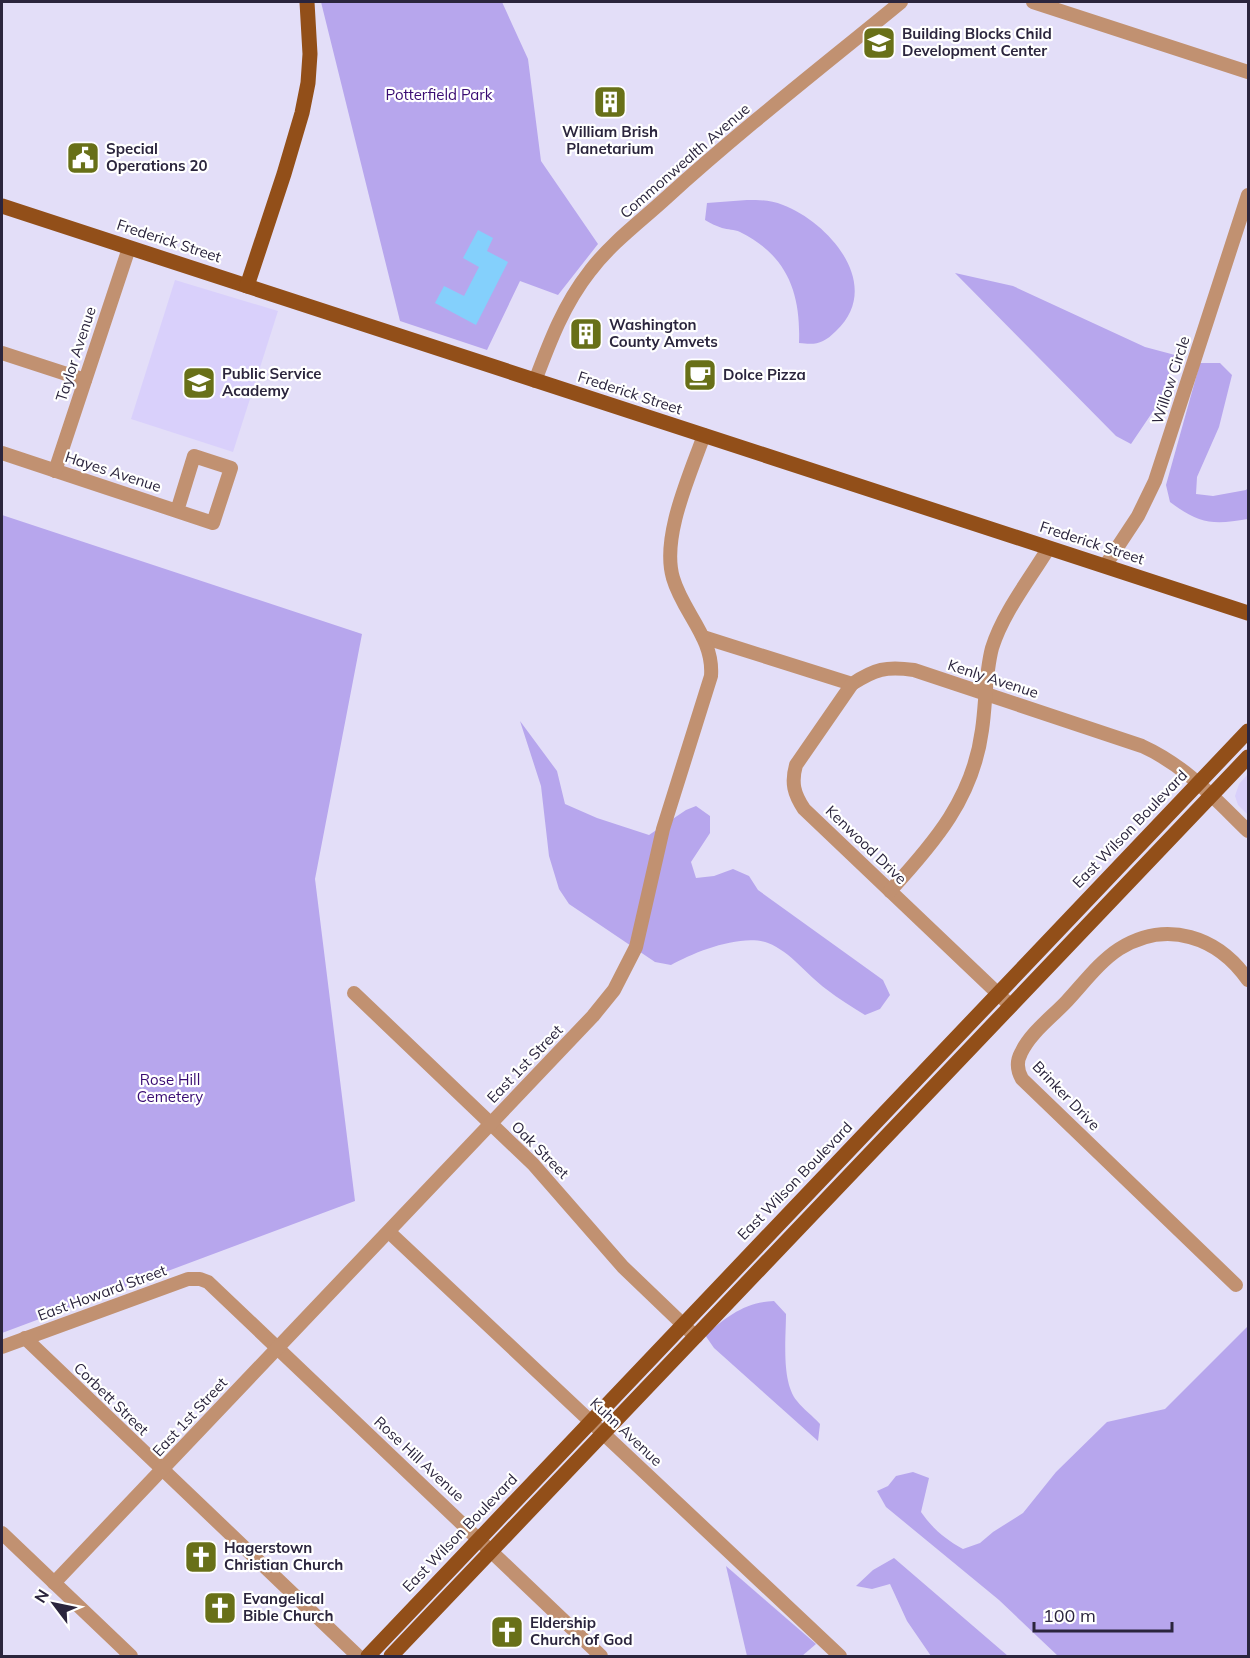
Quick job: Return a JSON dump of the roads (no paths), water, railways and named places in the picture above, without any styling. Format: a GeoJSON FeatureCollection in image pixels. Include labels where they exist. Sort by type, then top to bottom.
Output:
{"type":"FeatureCollection","features":[{"type":"Feature","properties":{"kind":"main road"},"geometry":{"type":"LineString","coordinates":[[247,286],[302,113],[308,83],[310,54],[307,2]]}},
{"type":"Feature","properties":{"kind":"main road","name":"Frederick Street"},"geometry":{"type":"LineString","coordinates":[[2,206],[1248,613]]}},
{"type":"Feature","properties":{"kind":"main road","name":"East Wilson Boulevard"},"geometry":{"type":"LineString","coordinates":[[368,1656],[484,1544],[596,1427],[683,1325],[1248,731]]}},
{"type":"Feature","properties":{"kind":"main road","name":"East Wilson Boulevard"},"geometry":{"type":"LineString","coordinates":[[596,1427],[696,1337],[1248,758]]}},
{"type":"Feature","properties":{"kind":"main road","name":"East Wilson Boulevard"},"geometry":{"type":"LineString","coordinates":[[391,1656],[484,1544]]}},
{"type":"Feature","properties":{"kind":"street","name":"Commonwealth Avenue"},"geometry":{"type":"LineString","coordinates":[[535,381],[553,332],[591,268],[691,175],[901,2]]}},
{"type":"Feature","properties":{"kind":"street"},"geometry":{"type":"LineString","coordinates":[[1033,2],[1248,72]]}},
{"type":"Feature","properties":{"kind":"street","name":"Willow Circle"},"geometry":{"type":"LineString","coordinates":[[1105,566],[1138,516],[1155,480],[1248,195]]}},
{"type":"Feature","properties":{"kind":"street","name":"Taylor Avenue"},"geometry":{"type":"LineString","coordinates":[[55,471],[129,248]]}},
{"type":"Feature","properties":{"kind":"street"},"geometry":{"type":"LineString","coordinates":[[2,353],[85,380]]}},
{"type":"Feature","properties":{"kind":"street","name":"East 1st Street"},"geometry":{"type":"LineString","coordinates":[[54,1583],[593,1016],[614,990],[629,963],[642,927],[663,829],[711,676],[710,653],[675,584],[670,566],[674,525],[704,435]]}},
{"type":"Feature","properties":{"kind":"street","name":"Hayes Avenue"},"geometry":{"type":"LineString","coordinates":[[2,453],[213,523],[231,468],[194,456],[177,511]]}},
{"type":"Feature","properties":{"kind":"street"},"geometry":{"type":"LineString","coordinates":[[891,891],[932,845],[960,802],[982,732],[988,665],[999,631],[1048,549]]}},
{"type":"Feature","properties":{"kind":"street"},"geometry":{"type":"LineString","coordinates":[[703,637],[852,684]]}},
{"type":"Feature","properties":{"kind":"street","name":"Kenly Avenue"},"geometry":{"type":"LineString","coordinates":[[852,684],[880,669],[914,670],[1142,746],[1164,756],[1199,783],[1248,831]]}},
{"type":"Feature","properties":{"kind":"street","name":"Kenwood Drive"},"geometry":{"type":"LineString","coordinates":[[852,684],[796,765],[792,777],[796,798],[804,809],[1011,1006]]}},
{"type":"Feature","properties":{"kind":"street","name":"Brinker Drive"},"geometry":{"type":"LineString","coordinates":[[1236,1285],[1022,1079],[1018,1071],[1018,1062],[1021,1052],[1037,1031],[1107,959],[1136,940],[1153,936],[1192,937],[1211,944],[1223,952],[1237,964],[1248,980]]}},
{"type":"Feature","properties":{"kind":"street","name":"Oak Street"},"geometry":{"type":"LineString","coordinates":[[354,993],[548,1180],[623,1267],[696,1337]]}},
{"type":"Feature","properties":{"kind":"street","name":"Kuhn Avenue"},"geometry":{"type":"LineString","coordinates":[[389,1232],[840,1656]]}},
{"type":"Feature","properties":{"kind":"street","name":"East Howard Street"},"geometry":{"type":"LineString","coordinates":[[2,1347],[188,1279],[200,1279],[213,1286]]}},
{"type":"Feature","properties":{"kind":"street","name":"Rose Hill Avenue"},"geometry":{"type":"LineString","coordinates":[[213,1286],[601,1656]]}},
{"type":"Feature","properties":{"kind":"street","name":"Corbett Street"},"geometry":{"type":"LineString","coordinates":[[25,1338],[358,1656]]}},
{"type":"Feature","properties":{"kind":"street"},"geometry":{"type":"LineString","coordinates":[[2,1533],[131,1656]]}},
{"type":"Feature","properties":{"kind":"water"},"geometry":{"type":"Polygon","coordinates":[[[478,230],[493,238],[487,251],[508,262],[476,325],[435,303],[444,286],[464,296],[479,267],[463,258],[478,230]]]}},
{"type":"Feature","properties":{"kind":"place","name":"Building Blocks Child Development Center"},"geometry":{"type":"Point","coordinates":[879,43]}},
{"type":"Feature","properties":{"kind":"place","name":"William Brish Planetarium"},"geometry":{"type":"Point","coordinates":[610,102]}},
{"type":"Feature","properties":{"kind":"place","name":"Special Operations 20"},"geometry":{"type":"Point","coordinates":[83,158]}},
{"type":"Feature","properties":{"kind":"place","name":"Washington County Amvets"},"geometry":{"type":"Point","coordinates":[586,334]}},
{"type":"Feature","properties":{"kind":"place","name":"Dolce Pizza"},"geometry":{"type":"Point","coordinates":[700,375]}},
{"type":"Feature","properties":{"kind":"place","name":"Public Service Academy"},"geometry":{"type":"Point","coordinates":[199,383]}},
{"type":"Feature","properties":{"kind":"place","name":"Hagerstown Christian Church"},"geometry":{"type":"Point","coordinates":[201,1557]}},
{"type":"Feature","properties":{"kind":"place","name":"Evangelical Bible Church"},"geometry":{"type":"Point","coordinates":[220,1608]}},
{"type":"Feature","properties":{"kind":"place","name":"Eldership Church of God"},"geometry":{"type":"Point","coordinates":[507,1632]}},
{"type":"Feature","properties":{"kind":"park label","name":"Potterfield Park"},"geometry":{"type":"Point","coordinates":[439,95]}},
{"type":"Feature","properties":{"kind":"park label","name":"Rose Hill Cemetery"},"geometry":{"type":"Point","coordinates":[170,1088]}}]}
